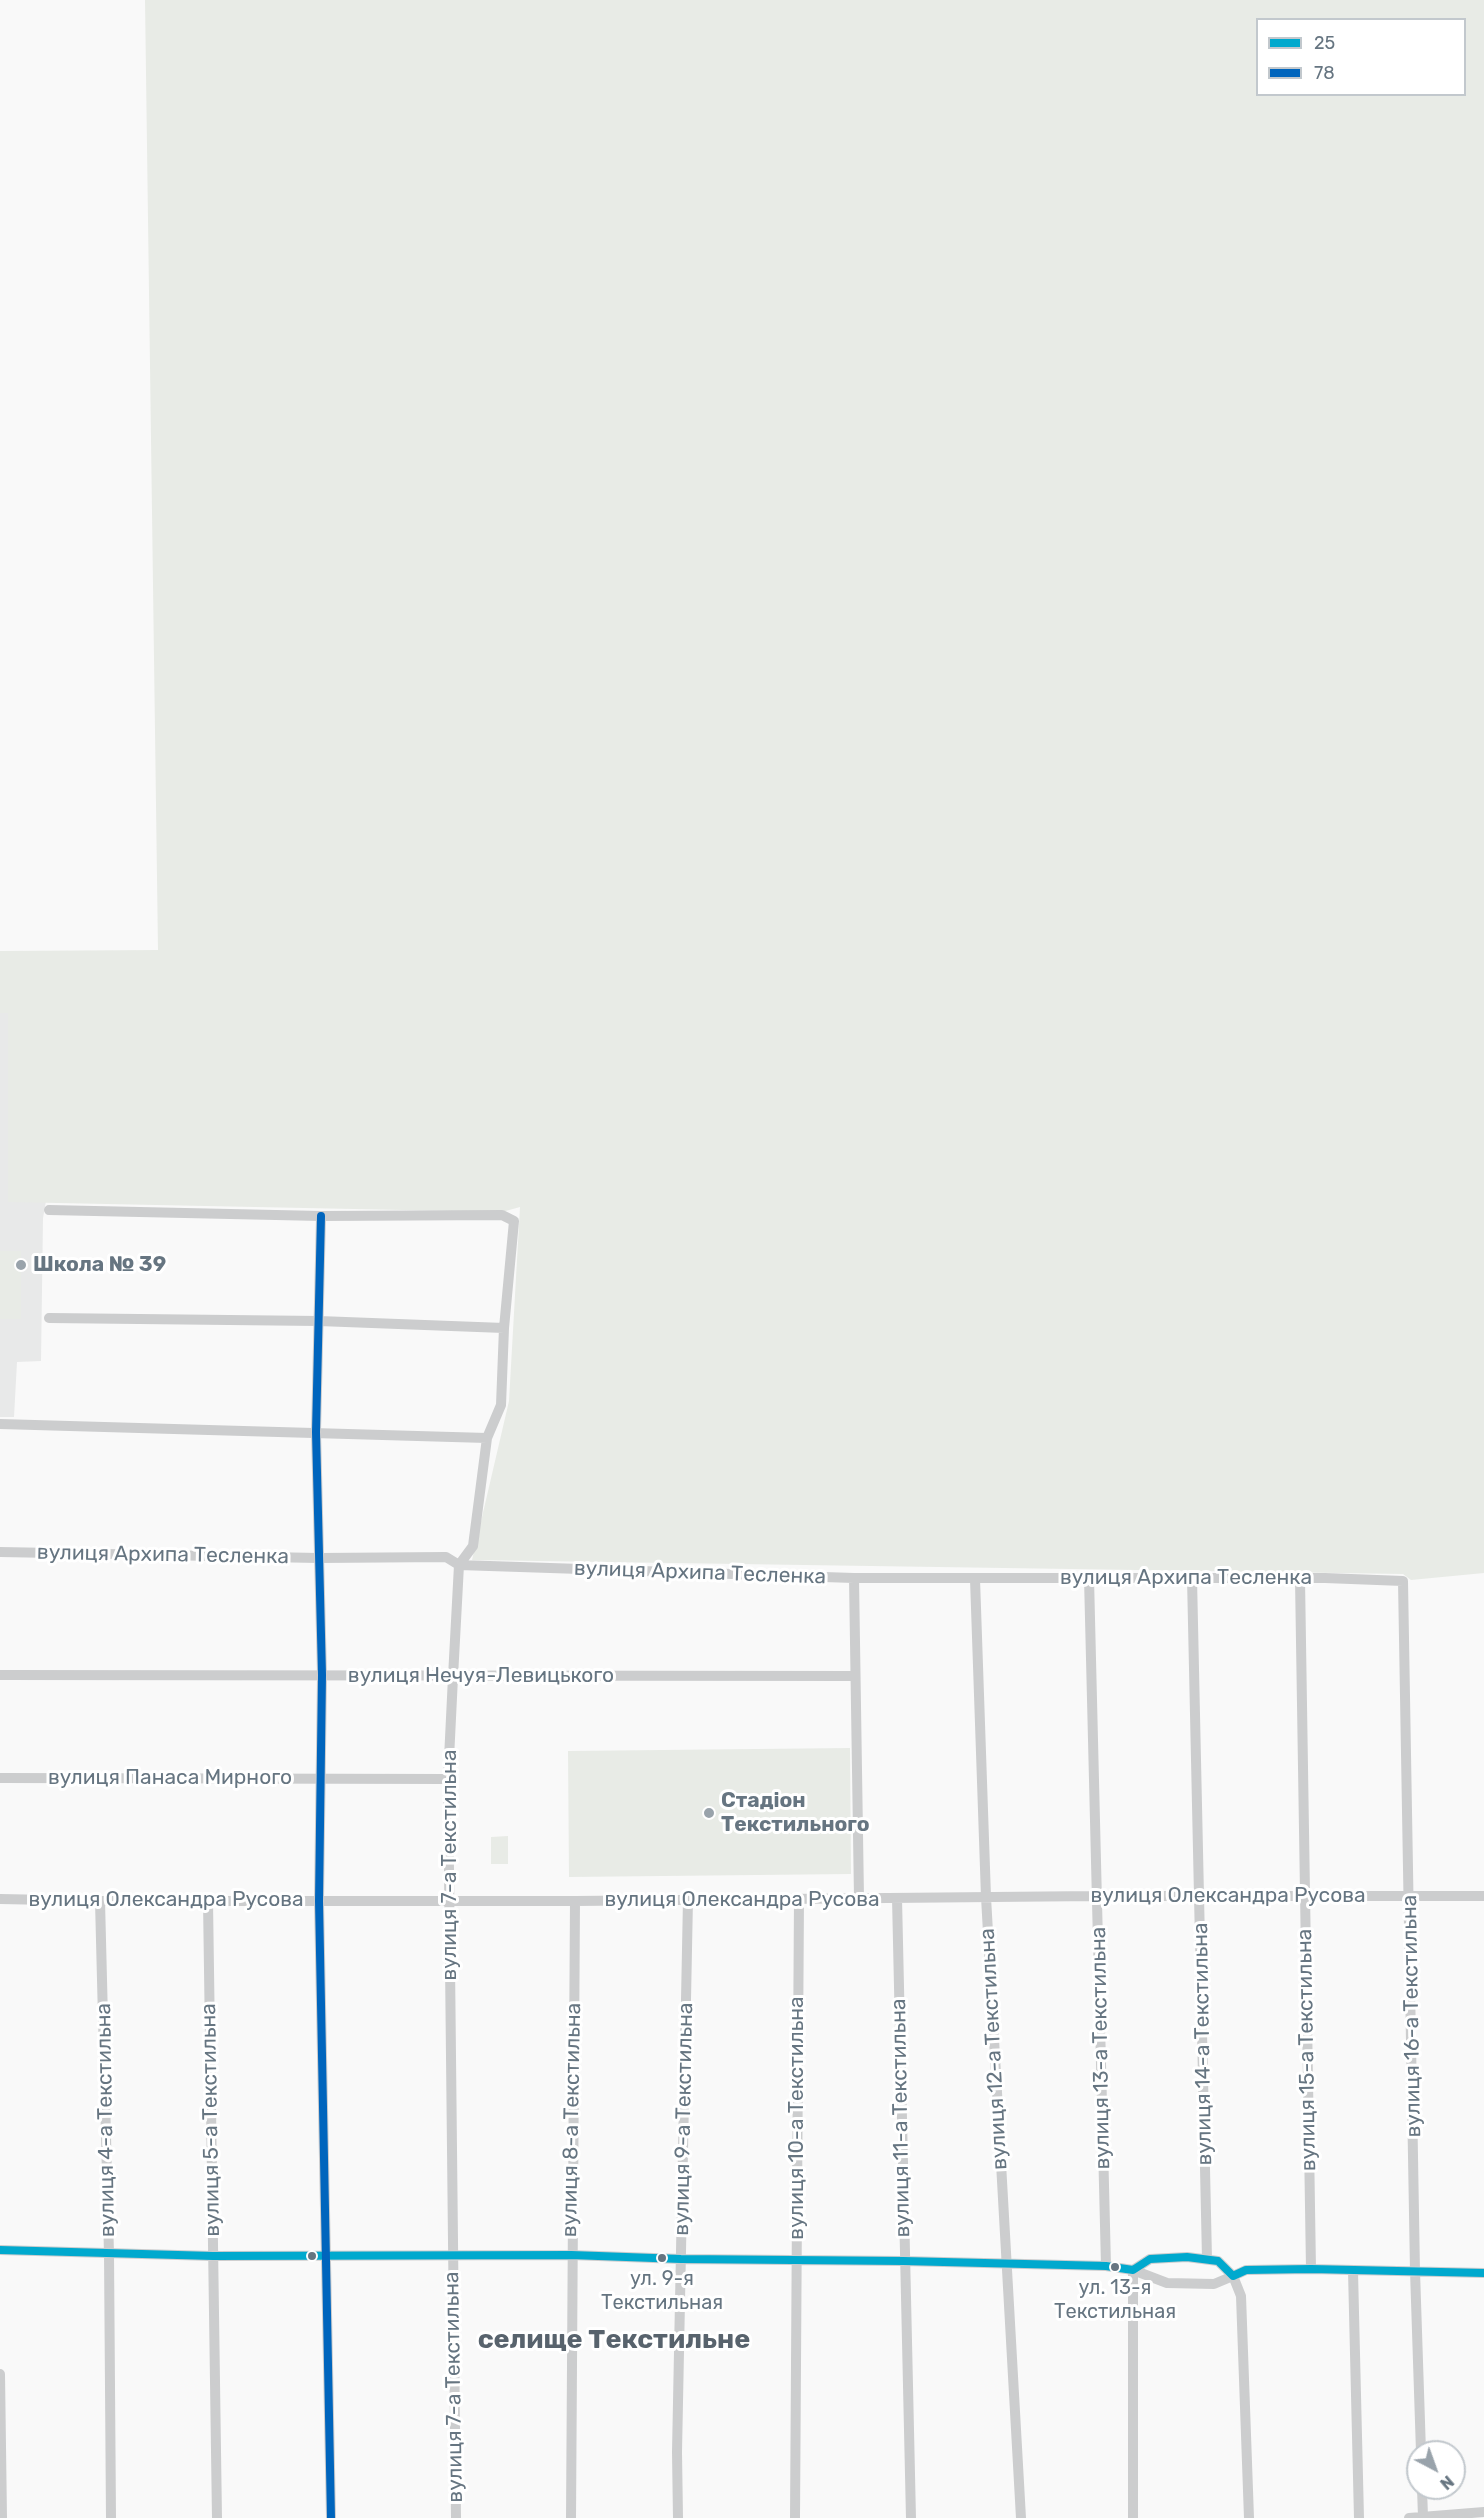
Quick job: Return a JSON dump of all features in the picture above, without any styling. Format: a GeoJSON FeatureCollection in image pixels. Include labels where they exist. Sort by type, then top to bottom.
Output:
{"type":"FeatureCollection","features":[{"type":"Feature","properties":{"kind":"street"},"geometry":{"type":"LineString","coordinates":[[50,1210],[321,1216],[316,1432],[322,1675],[319,1901],[331,2518]]}},
{"type":"Feature","properties":{"kind":"street","name":"вулиця 7-а Текстильна"},"geometry":{"type":"LineString","coordinates":[[321,1216],[502,1215],[514,1221],[504,1328],[501,1405],[487,1438],[473,1546],[459,1565],[448,1779],[456,2518]]}},
{"type":"Feature","properties":{"kind":"street"},"geometry":{"type":"LineString","coordinates":[[49,1318],[319,1321],[504,1328]]}},
{"type":"Feature","properties":{"kind":"street"},"geometry":{"type":"LineString","coordinates":[[0,1424],[487,1438]]}},
{"type":"Feature","properties":{"kind":"street","name":"вулиця Архипа Тесленка"},"geometry":{"type":"LineString","coordinates":[[0,1552],[447,1557],[459,1565],[854,1578],[1192,1578],[1403,1581]]}},
{"type":"Feature","properties":{"kind":"street"},"geometry":{"type":"LineString","coordinates":[[854,1578],[859,1898]]}},
{"type":"Feature","properties":{"kind":"street","name":"вулиця 13-а Текстильна"},"geometry":{"type":"LineString","coordinates":[[1089,1578],[1106,2266]]}},
{"type":"Feature","properties":{"kind":"street","name":"вулиця 14-а Текстильна"},"geometry":{"type":"LineString","coordinates":[[1192,1578],[1207,2259]]}},
{"type":"Feature","properties":{"kind":"street","name":"вулиця 12-а Текстильна"},"geometry":{"type":"LineString","coordinates":[[975,1579],[986,1897],[1021,2518]]}},
{"type":"Feature","properties":{"kind":"street","name":"вулиця 15-а Текстильна"},"geometry":{"type":"LineString","coordinates":[[1300,1579],[1311,2269]]}},
{"type":"Feature","properties":{"kind":"street","name":"вулиця 16-а Текстильна"},"geometry":{"type":"LineString","coordinates":[[1403,1581],[1415,2271],[1421,2440]]}},
{"type":"Feature","properties":{"kind":"street","name":"вулиця Нечуя-Левицького"},"geometry":{"type":"LineString","coordinates":[[0,1675],[854,1676]]}},
{"type":"Feature","properties":{"kind":"street","name":"вулиця Панаса Мирного"},"geometry":{"type":"LineString","coordinates":[[0,1778],[448,1779]]}},
{"type":"Feature","properties":{"kind":"street","name":"вулиця Олександра Русова"},"geometry":{"type":"LineString","coordinates":[[0,1899],[575,1901],[1097,1896],[1484,1896]]}},
{"type":"Feature","properties":{"kind":"street","name":"вулиця 10-а Текстильна"},"geometry":{"type":"LineString","coordinates":[[795,2518],[798,1898]]}},
{"type":"Feature","properties":{"kind":"street","name":"вулиця 11-а Текстильна"},"geometry":{"type":"LineString","coordinates":[[897,1898],[910,2518]]}},
{"type":"Feature","properties":{"kind":"street","name":"вулиця 9-а Текстильна"},"geometry":{"type":"LineString","coordinates":[[678,2518],[677,2452],[688,1899]]}},
{"type":"Feature","properties":{"kind":"street","name":"вулиця 4-а Текстильна"},"geometry":{"type":"LineString","coordinates":[[100,1901],[109,2254],[111,2518]]}},
{"type":"Feature","properties":{"kind":"street","name":"вулиця 5-а Текстильна"},"geometry":{"type":"LineString","coordinates":[[208,1901],[217,2518]]}},
{"type":"Feature","properties":{"kind":"street","name":"вулиця 8-а Текстильна"},"geometry":{"type":"LineString","coordinates":[[571,2518],[575,1901]]}},
{"type":"Feature","properties":{"kind":"street"},"geometry":{"type":"LineString","coordinates":[[0,2250],[213,2256],[571,2255],[1106,2266],[1133,2270],[1167,2283],[1214,2284],[1246,2270],[1311,2269],[1484,2273]]}},
{"type":"Feature","properties":{"kind":"street"},"geometry":{"type":"LineString","coordinates":[[1133,2270],[1150,2259],[1207,2259],[1218,2261],[1233,2276],[1242,2296],[1250,2518]]}},
{"type":"Feature","properties":{"kind":"street"},"geometry":{"type":"LineString","coordinates":[[1133,2270],[1133,2518]]}},
{"type":"Feature","properties":{"kind":"street"},"geometry":{"type":"LineString","coordinates":[[1353,2271],[1359,2518]]}},
{"type":"Feature","properties":{"kind":"street"},"geometry":{"type":"LineString","coordinates":[[0,2374],[2,2518]]}},
{"type":"Feature","properties":{"kind":"street"},"geometry":{"type":"LineString","coordinates":[[1422,2500],[1423,2517]]}},
{"type":"Feature","properties":{"kind":"street"},"geometry":{"type":"LineString","coordinates":[[1409,2518],[1469,2516],[1484,2512]]}},
{"type":"Feature","properties":{"kind":"shaded area"},"geometry":{"type":"Polygon","coordinates":[[[145,0],[1484,0],[1484,1573],[1411,1580],[1403,1574],[472,1560],[509,1401],[520,1207],[502,1212],[8,1202],[8,1013],[0,1013],[0,951],[158,950],[145,0]]]}},
{"type":"Feature","properties":{"kind":"shaded area","name":"Школа № 39"},"geometry":{"type":"Polygon","coordinates":[[[0,1013],[8,1013],[8,1201],[46,1201],[43,1218],[41,1361],[17,1362],[14,1417],[0,1417],[0,1013]]]}},
{"type":"Feature","properties":{"kind":"shaded area"},"geometry":{"type":"Polygon","coordinates":[[[0,1251],[21,1251],[21,1319],[0,1319],[0,1251]]]}},
{"type":"Feature","properties":{"kind":"shaded area","name":"Стадіон Текстильного"},"geometry":{"type":"Polygon","coordinates":[[[850,1748],[851,1874],[569,1877],[568,1751],[850,1748]]]}},
{"type":"Feature","properties":{"kind":"shaded area"},"geometry":{"type":"Polygon","coordinates":[[[508,1836],[508,1864],[491,1864],[491,1837],[508,1836]]]}},
{"type":"Feature","properties":{"kind":"transit line","name":"78"},"geometry":{"type":"LineString","coordinates":[[321,1216],[316,1432],[322,1675],[319,1901],[331,2518]]}},
{"type":"Feature","properties":{"kind":"transit line","name":"25"},"geometry":{"type":"LineString","coordinates":[[0,2250],[213,2256],[571,2255],[1106,2266],[1133,2270],[1150,2259],[1187,2257],[1218,2261],[1233,2276],[1246,2270],[1311,2269],[1484,2273]]}},
{"type":"Feature","properties":{"kind":"place","name":"Школа № 39"},"geometry":{"type":"Point","coordinates":[21,1265]}},
{"type":"Feature","properties":{"kind":"place","name":"Стадіон Текстильного"},"geometry":{"type":"Point","coordinates":[709,1813]}},
{"type":"Feature","properties":{"kind":"place","name":"ул. 9-я Текстильная"},"geometry":{"type":"Point","coordinates":[662,2258]}},
{"type":"Feature","properties":{"kind":"place","name":"ул. 13-я Текстильная"},"geometry":{"type":"Point","coordinates":[1115,2267]}},
{"type":"Feature","properties":{"kind":"district","name":"селище Текстильне"},"geometry":{"type":"Point","coordinates":[614,2340]}}]}
